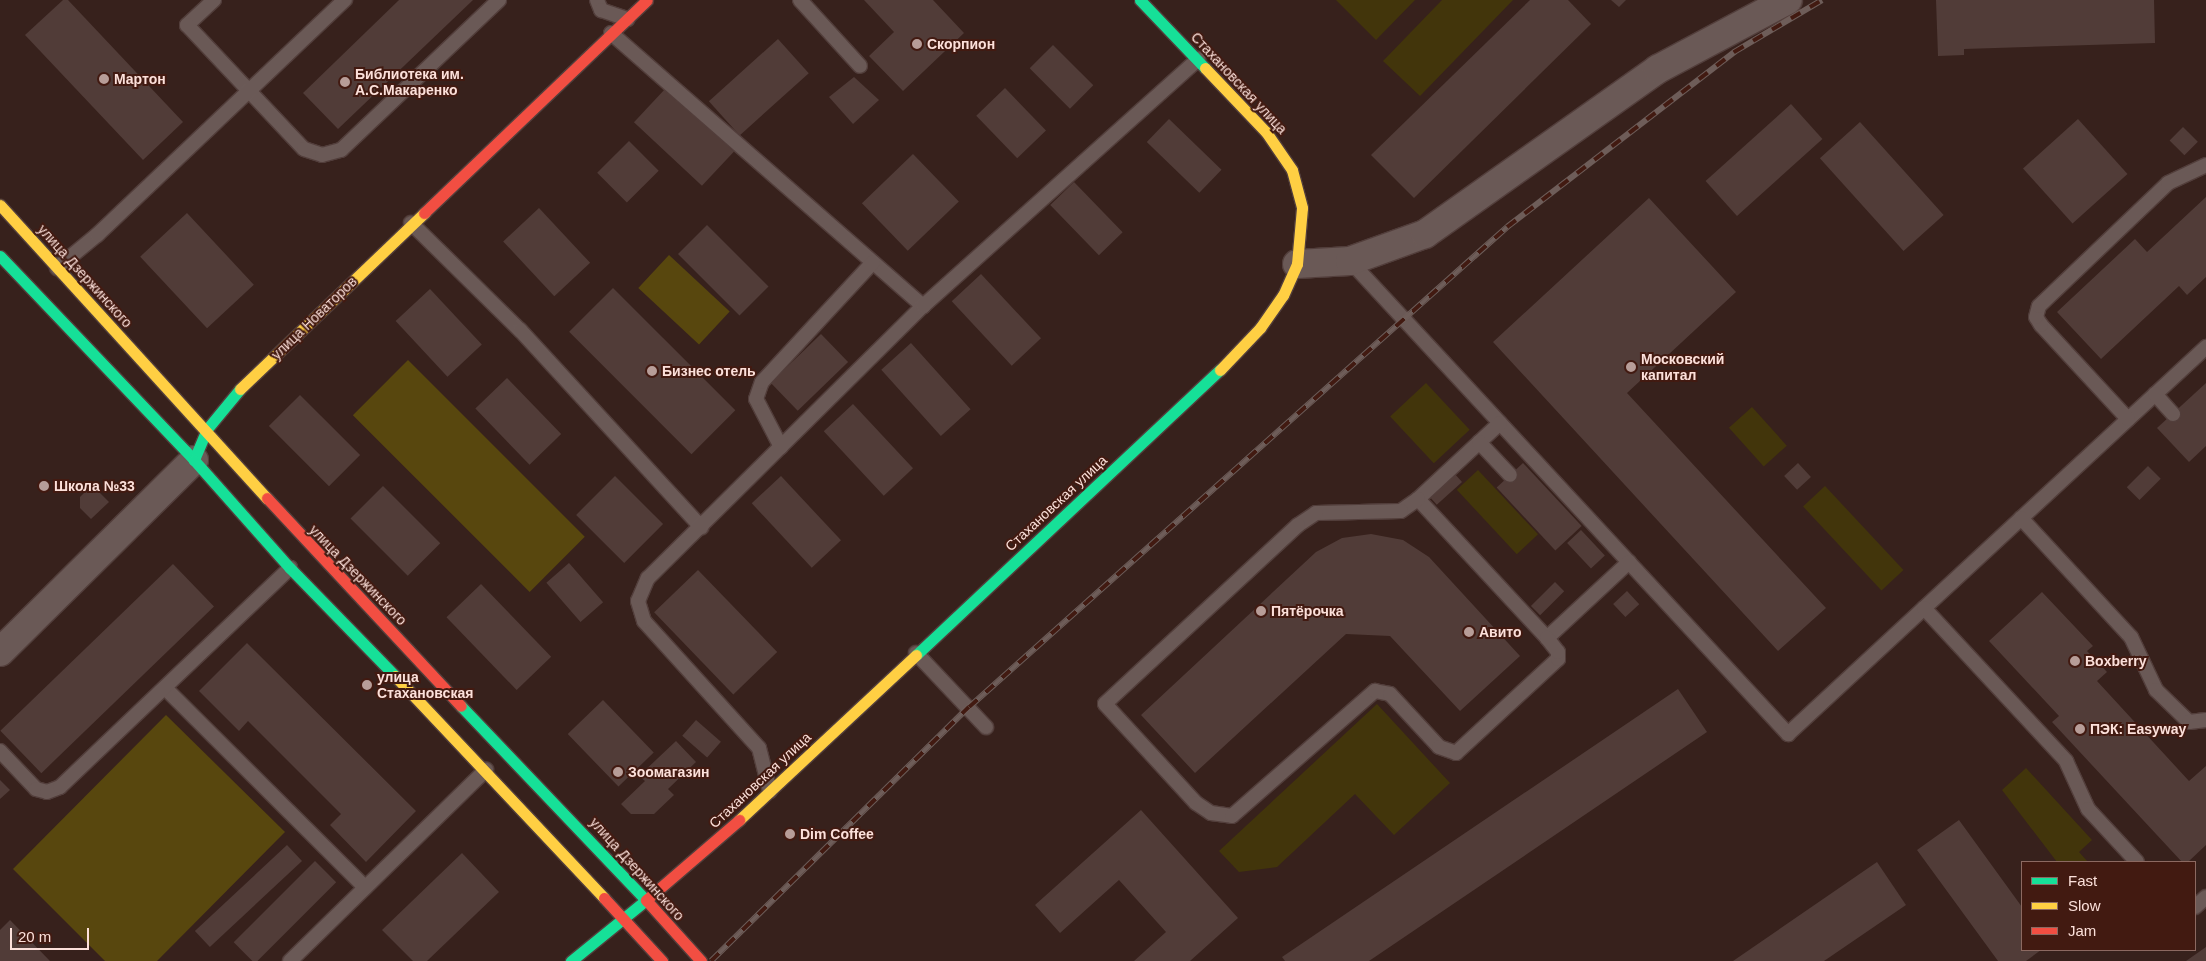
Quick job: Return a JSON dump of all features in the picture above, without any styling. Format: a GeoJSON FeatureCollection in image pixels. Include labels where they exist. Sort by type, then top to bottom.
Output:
{"type":"FeatureCollection","features":[{"type":"Feature","properties":{"kind":"main road","name":"улица Новаторов"},"geometry":{"type":"LineString","coordinates":[[194,460],[207,429],[242,387],[411,223],[647,0]]}},
{"type":"Feature","properties":{"kind":"main road","name":"Стахановская улица"},"geometry":{"type":"LineString","coordinates":[[571,961],[692,864],[1204,386],[1260,328],[1283,296],[1297,264],[1302,208],[1292,170],[1266,132],[1140,0]]}},
{"type":"Feature","properties":{"kind":"main road","name":"улица Дзержинского"},"geometry":{"type":"LineString","coordinates":[[0,204],[207,429],[314,552],[646,900],[700,961]]}},
{"type":"Feature","properties":{"kind":"main road"},"geometry":{"type":"LineString","coordinates":[[0,256],[194,460],[290,568],[486,770],[662,961]]}},
{"type":"Feature","properties":{"kind":"street"},"geometry":{"type":"LineString","coordinates":[[1297,264],[1350,261],[1425,234],[1658,69],[1788,0]]}},
{"type":"Feature","properties":{"kind":"street","name":"улица Новаторов"},"geometry":{"type":"LineString","coordinates":[[0,652],[194,460]]}},
{"type":"Feature","properties":{"kind":"lane"},"geometry":{"type":"LineString","coordinates":[[214,0],[187,25],[304,149],[322,155],[341,150],[498,0]]}},
{"type":"Feature","properties":{"kind":"lane"},"geometry":{"type":"LineString","coordinates":[[57,268],[250,92],[345,0]]}},
{"type":"Feature","properties":{"kind":"lane"},"geometry":{"type":"LineString","coordinates":[[597,0],[601,10],[627,19]]}},
{"type":"Feature","properties":{"kind":"lane"},"geometry":{"type":"LineString","coordinates":[[800,0],[860,66]]}},
{"type":"Feature","properties":{"kind":"lane"},"geometry":{"type":"LineString","coordinates":[[612,33],[923,306]]}},
{"type":"Feature","properties":{"kind":"lane"},"geometry":{"type":"LineString","coordinates":[[770,791],[759,748],[644,621],[638,601],[648,578],[923,306],[1198,59]]}},
{"type":"Feature","properties":{"kind":"lane"},"geometry":{"type":"LineString","coordinates":[[2128,419],[2041,325],[2036,317],[2039,306],[2168,183],[2206,165]]}},
{"type":"Feature","properties":{"kind":"lane"},"geometry":{"type":"LineString","coordinates":[[411,223],[520,330],[701,527]]}},
{"type":"Feature","properties":{"kind":"lane"},"geometry":{"type":"LineString","coordinates":[[1350,261],[1788,734],[2206,347]]}},
{"type":"Feature","properties":{"kind":"lane"},"geometry":{"type":"LineString","coordinates":[[781,447],[756,399],[762,382],[874,262]]}},
{"type":"Feature","properties":{"kind":"lane"},"geometry":{"type":"LineString","coordinates":[[2155,394],[2173,414]]}},
{"type":"Feature","properties":{"kind":"lane"},"geometry":{"type":"LineString","coordinates":[[1418,499],[1547,638],[1558,652],[1558,659],[1456,753],[1439,747],[1390,694],[1375,691],[1232,816],[1211,813],[1196,803],[1105,704],[1310,517],[1331,510],[1401,511],[1418,499],[1500,423]]}},
{"type":"Feature","properties":{"kind":"lane"},"geometry":{"type":"LineString","coordinates":[[1480,442],[1510,475]]}},
{"type":"Feature","properties":{"kind":"lane"},"geometry":{"type":"LineString","coordinates":[[2021,518],[2131,637],[2156,690],[2189,722],[2206,720]]}},
{"type":"Feature","properties":{"kind":"lane"},"geometry":{"type":"LineString","coordinates":[[1547,638],[1629,562]]}},
{"type":"Feature","properties":{"kind":"lane"},"geometry":{"type":"LineString","coordinates":[[0,752],[36,789],[47,792],[60,787],[166,689],[290,568]]}},
{"type":"Feature","properties":{"kind":"lane"},"geometry":{"type":"LineString","coordinates":[[1924,608],[2066,761],[2085,804],[2136,861]]}},
{"type":"Feature","properties":{"kind":"lane"},"geometry":{"type":"LineString","coordinates":[[916,653],[986,727]]}},
{"type":"Feature","properties":{"kind":"lane"},"geometry":{"type":"LineString","coordinates":[[166,689],[365,887]]}},
{"type":"Feature","properties":{"kind":"lane"},"geometry":{"type":"LineString","coordinates":[[290,961],[486,770]]}},
{"type":"Feature","properties":{"kind":"lane"},"geometry":{"type":"LineString","coordinates":[[2196,905],[2206,897]]}},
{"type":"Feature","properties":{"kind":"shaded area"},"geometry":{"type":"Polygon","coordinates":[[[1336,0],[1415,0],[1376,40],[1336,0]]]}},
{"type":"Feature","properties":{"kind":"shaded area"},"geometry":{"type":"Polygon","coordinates":[[[1442,0],[1513,0],[1420,96],[1383,61],[1442,0]]]}},
{"type":"Feature","properties":{"kind":"shaded area"},"geometry":{"type":"Polygon","coordinates":[[[669,255],[730,312],[699,345],[638,288],[669,255]]]}},
{"type":"Feature","properties":{"kind":"shaded area"},"geometry":{"type":"Polygon","coordinates":[[[408,360],[585,537],[530,592],[353,415],[408,360]]]}},
{"type":"Feature","properties":{"kind":"shaded area"},"geometry":{"type":"Polygon","coordinates":[[[1426,383],[1470,430],[1434,463],[1390,416],[1426,383]]]}},
{"type":"Feature","properties":{"kind":"shaded area"},"geometry":{"type":"Polygon","coordinates":[[[1752,407],[1787,446],[1764,466],[1729,428],[1752,407]]]}},
{"type":"Feature","properties":{"kind":"shaded area"},"geometry":{"type":"Polygon","coordinates":[[[1478,470],[1538,534],[1517,554],[1457,490],[1478,470]]]}},
{"type":"Feature","properties":{"kind":"shaded area"},"geometry":{"type":"Polygon","coordinates":[[[1825,486],[1903,570],[1881,591],[1803,506],[1825,486]]]}},
{"type":"Feature","properties":{"kind":"shaded area"},"geometry":{"type":"Polygon","coordinates":[[[1377,704],[1450,783],[1394,835],[1355,794],[1277,867],[1239,872],[1219,851],[1377,704]]]}},
{"type":"Feature","properties":{"kind":"shaded area"},"geometry":{"type":"Polygon","coordinates":[[[166,715],[285,832],[157,961],[105,961],[13,869],[166,715]]]}},
{"type":"Feature","properties":{"kind":"shaded area"},"geometry":{"type":"Polygon","coordinates":[[[2026,768],[2092,840],[2079,852],[2087,861],[2056,861],[2002,790],[2026,768]]]}},
{"type":"Feature","properties":{"kind":"building","name":"Мартон"},"geometry":{"type":"Polygon","coordinates":[[[63,0],[68,0],[183,122],[143,160],[25,35],[63,0]]]}},
{"type":"Feature","properties":{"kind":"building"},"geometry":{"type":"Polygon","coordinates":[[[399,0],[473,0],[338,129],[303,93],[399,0]]]}},
{"type":"Feature","properties":{"kind":"building","name":"Скорпион"},"geometry":{"type":"Polygon","coordinates":[[[864,0],[933,0],[964,33],[903,91],[869,56],[894,32],[864,0]]]}},
{"type":"Feature","properties":{"kind":"building"},"geometry":{"type":"Polygon","coordinates":[[[1530,0],[1568,0],[1591,24],[1414,198],[1371,155],[1530,0]]]}},
{"type":"Feature","properties":{"kind":"building"},"geometry":{"type":"Polygon","coordinates":[[[1611,0],[1626,0],[1619,7],[1611,0]]]}},
{"type":"Feature","properties":{"kind":"building"},"geometry":{"type":"Polygon","coordinates":[[[1936,0],[2154,0],[2155,43],[1964,49],[1964,55],[1938,56],[1936,0]]]}},
{"type":"Feature","properties":{"kind":"building"},"geometry":{"type":"Polygon","coordinates":[[[778,39],[809,73],[740,135],[709,101],[778,39]]]}},
{"type":"Feature","properties":{"kind":"building"},"geometry":{"type":"Polygon","coordinates":[[[1053,45],[1093,85],[1070,109],[1030,68],[1053,45]]]}},
{"type":"Feature","properties":{"kind":"building"},"geometry":{"type":"Polygon","coordinates":[[[854,77],[879,100],[853,124],[829,97],[854,77]]]}},
{"type":"Feature","properties":{"kind":"building"},"geometry":{"type":"Polygon","coordinates":[[[666,88],[734,151],[702,186],[634,122],[666,88]]]}},
{"type":"Feature","properties":{"kind":"building"},"geometry":{"type":"Polygon","coordinates":[[[1005,88],[1046,130],[1017,158],[976,116],[1005,88]]]}},
{"type":"Feature","properties":{"kind":"building"},"geometry":{"type":"Polygon","coordinates":[[[1791,104],[1822,139],[1737,216],[1706,181],[1791,104]]]}},
{"type":"Feature","properties":{"kind":"building"},"geometry":{"type":"Polygon","coordinates":[[[1169,119],[1222,170],[1199,193],[1147,142],[1169,119]]]}},
{"type":"Feature","properties":{"kind":"building"},"geometry":{"type":"Polygon","coordinates":[[[2078,119],[2128,174],[2073,224],[2023,169],[2078,119]]]}},
{"type":"Feature","properties":{"kind":"building"},"geometry":{"type":"Polygon","coordinates":[[[1860,122],[1944,215],[1904,251],[1820,158],[1860,122]]]}},
{"type":"Feature","properties":{"kind":"building"},"geometry":{"type":"Polygon","coordinates":[[[2183,127],[2198,142],[2184,155],[2170,140],[2183,127]]]}},
{"type":"Feature","properties":{"kind":"building"},"geometry":{"type":"Polygon","coordinates":[[[629,141],[659,171],[627,203],[597,173],[629,141]]]}},
{"type":"Feature","properties":{"kind":"building"},"geometry":{"type":"Polygon","coordinates":[[[913,154],[959,201],[908,251],[862,203],[913,154]]]}},
{"type":"Feature","properties":{"kind":"building"},"geometry":{"type":"Polygon","coordinates":[[[1074,182],[1123,232],[1099,255],[1050,205],[1074,182]]]}},
{"type":"Feature","properties":{"kind":"building"},"geometry":{"type":"Polygon","coordinates":[[[2206,197],[2206,277],[2187,295],[2179,286],[2101,359],[2057,312],[2135,239],[2147,252],[2206,197]]]}},
{"type":"Feature","properties":{"kind":"building"},"geometry":{"type":"Polygon","coordinates":[[[1649,198],[1736,292],[1627,393],[1826,608],[1778,651],[1493,342],[1649,198]]]}},
{"type":"Feature","properties":{"kind":"building"},"geometry":{"type":"Polygon","coordinates":[[[539,208],[590,263],[554,296],[503,241],[539,208]]]}},
{"type":"Feature","properties":{"kind":"building"},"geometry":{"type":"Polygon","coordinates":[[[187,213],[254,285],[207,328],[140,257],[187,213]]]}},
{"type":"Feature","properties":{"kind":"building"},"geometry":{"type":"Polygon","coordinates":[[[707,225],[769,287],[740,316],[678,254],[707,225]]]}},
{"type":"Feature","properties":{"kind":"building"},"geometry":{"type":"Polygon","coordinates":[[[981,274],[1041,338],[1012,366],[952,301],[981,274]]]}},
{"type":"Feature","properties":{"kind":"building","name":"Бизнес отель"},"geometry":{"type":"Polygon","coordinates":[[[613,288],[735,410],[691,454],[569,332],[613,288]]]}},
{"type":"Feature","properties":{"kind":"building"},"geometry":{"type":"Polygon","coordinates":[[[430,289],[482,345],[447,377],[396,321],[430,289]]]}},
{"type":"Feature","properties":{"kind":"building"},"geometry":{"type":"Polygon","coordinates":[[[821,334],[848,362],[798,411],[771,383],[821,334]]]}},
{"type":"Feature","properties":{"kind":"building"},"geometry":{"type":"Polygon","coordinates":[[[911,343],[971,409],[941,436],[881,370],[911,343]]]}},
{"type":"Feature","properties":{"kind":"building"},"geometry":{"type":"Polygon","coordinates":[[[507,378],[561,434],[530,465],[475,409],[507,378]]]}},
{"type":"Feature","properties":{"kind":"building"},"geometry":{"type":"Polygon","coordinates":[[[2206,383],[2206,446],[2189,462],[2157,428],[2206,383]]]}},
{"type":"Feature","properties":{"kind":"building"},"geometry":{"type":"Polygon","coordinates":[[[300,395],[360,455],[329,486],[269,426],[300,395]]]}},
{"type":"Feature","properties":{"kind":"building"},"geometry":{"type":"Polygon","coordinates":[[[853,404],[913,468],[884,496],[824,431],[853,404]]]}},
{"type":"Feature","properties":{"kind":"building"},"geometry":{"type":"Polygon","coordinates":[[[1523,463],[1582,526],[1555,550],[1497,488],[1523,463]]]}},
{"type":"Feature","properties":{"kind":"building"},"geometry":{"type":"Polygon","coordinates":[[[1798,463],[1811,477],[1797,490],[1784,476],[1798,463]]]}},
{"type":"Feature","properties":{"kind":"building"},"geometry":{"type":"Polygon","coordinates":[[[2148,466],[2161,479],[2140,500],[2127,487],[2148,466]]]}},
{"type":"Feature","properties":{"kind":"building"},"geometry":{"type":"Polygon","coordinates":[[[1454,473],[1462,482],[1437,505],[1429,496],[1454,473]]]}},
{"type":"Feature","properties":{"kind":"building"},"geometry":{"type":"Polygon","coordinates":[[[615,476],[663,524],[624,563],[576,515],[615,476]]]}},
{"type":"Feature","properties":{"kind":"building"},"geometry":{"type":"Polygon","coordinates":[[[781,476],[841,540],[812,568],[752,503],[781,476]]]}},
{"type":"Feature","properties":{"kind":"building"},"geometry":{"type":"Polygon","coordinates":[[[92,485],[109,502],[91,519],[80,508],[80,497],[92,485]]]}},
{"type":"Feature","properties":{"kind":"building"},"geometry":{"type":"Polygon","coordinates":[[[383,486],[440,543],[408,576],[350,519],[383,486]]]}},
{"type":"Feature","properties":{"kind":"building"},"geometry":{"type":"Polygon","coordinates":[[[1581,530],[1605,556],[1591,569],[1567,543],[1581,530]]]}},
{"type":"Feature","properties":{"kind":"building"},"geometry":{"type":"Polygon","coordinates":[[[1371,534],[1403,540],[1429,557],[1520,656],[1460,711],[1390,636],[1346,634],[1195,773],[1141,715],[1316,552],[1342,538],[1371,534]]]}},
{"type":"Feature","properties":{"kind":"building"},"geometry":{"type":"Polygon","coordinates":[[[569,563],[603,602],[580,622],[546,583],[569,563]]]}},
{"type":"Feature","properties":{"kind":"building"},"geometry":{"type":"Polygon","coordinates":[[[173,564],[214,606],[41,773],[0,731],[173,564]]]}},
{"type":"Feature","properties":{"kind":"building"},"geometry":{"type":"Polygon","coordinates":[[[698,570],[777,652],[733,694],[654,612],[698,570]]]}},
{"type":"Feature","properties":{"kind":"building"},"geometry":{"type":"Polygon","coordinates":[[[1555,582],[1564,591],[1540,615],[1531,606],[1555,582]]]}},
{"type":"Feature","properties":{"kind":"building"},"geometry":{"type":"Polygon","coordinates":[[[481,584],[551,657],[517,690],[446,617],[481,584]]]}},
{"type":"Feature","properties":{"kind":"building"},"geometry":{"type":"Polygon","coordinates":[[[1627,591],[1639,604],[1625,617],[1613,604],[1627,591]]]}},
{"type":"Feature","properties":{"kind":"building"},"geometry":{"type":"Polygon","coordinates":[[[2042,592],[2093,646],[2087,651],[2107,672],[2097,681],[2189,781],[2206,766],[2206,845],[2189,861],[2181,861],[2052,722],[2059,716],[1989,641],[2042,592]]]}},
{"type":"Feature","properties":{"kind":"building"},"geometry":{"type":"Polygon","coordinates":[[[247,643],[416,811],[366,862],[330,825],[341,814],[248,721],[239,731],[199,691],[247,643]]]}},
{"type":"Feature","properties":{"kind":"building"},"geometry":{"type":"Polygon","coordinates":[[[1678,689],[1707,732],[1369,961],[1285,961],[1282,957],[1678,689]]]}},
{"type":"Feature","properties":{"kind":"building"},"geometry":{"type":"Polygon","coordinates":[[[603,700],[654,753],[618,787],[568,734],[603,700]]]}},
{"type":"Feature","properties":{"kind":"building"},"geometry":{"type":"Polygon","coordinates":[[[696,720],[721,742],[707,757],[682,736],[696,720]]]}},
{"type":"Feature","properties":{"kind":"building"},"geometry":{"type":"Polygon","coordinates":[[[676,741],[696,762],[668,789],[674,795],[654,814],[631,814],[621,804],[645,781],[639,776],[676,741]]]}},
{"type":"Feature","properties":{"kind":"building"},"geometry":{"type":"Polygon","coordinates":[[[0,780],[10,790],[0,799],[0,780]]]}},
{"type":"Feature","properties":{"kind":"building"},"geometry":{"type":"Polygon","coordinates":[[[1141,810],[1238,918],[1190,961],[1134,961],[1166,932],[1119,880],[1060,933],[1035,905],[1141,810]]]}},
{"type":"Feature","properties":{"kind":"building"},"geometry":{"type":"Polygon","coordinates":[[[1959,820],[2021,906],[2021,951],[2040,951],[2026,961],[1998,961],[1917,850],[1959,820]]]}},
{"type":"Feature","properties":{"kind":"building"},"geometry":{"type":"Polygon","coordinates":[[[287,845],[302,861],[210,947],[195,931],[287,845]]]}},
{"type":"Feature","properties":{"kind":"building"},"geometry":{"type":"Polygon","coordinates":[[[462,853],[499,892],[427,961],[413,961],[382,930],[462,853]]]}},
{"type":"Feature","properties":{"kind":"building"},"geometry":{"type":"Polygon","coordinates":[[[315,861],[336,882],[257,961],[252,961],[234,942],[315,861]]]}},
{"type":"Feature","properties":{"kind":"building"},"geometry":{"type":"Polygon","coordinates":[[[1877,862],[1906,905],[1824,961],[1733,961],[1877,862]]]}},
{"type":"Feature","properties":{"kind":"building"},"geometry":{"type":"Polygon","coordinates":[[[10,920],[50,961],[0,961],[0,930],[10,920]]]}},
{"type":"Feature","properties":{"kind":"building"},"geometry":{"type":"Polygon","coordinates":[[[2206,947],[2206,961],[2186,961],[2206,947]]]}},
{"type":"Feature","properties":{"kind":"railway"},"geometry":{"type":"LineString","coordinates":[[711,961],[969,707],[1507,227],[1734,52],[1822,0]]}},
{"type":"Feature","properties":{"kind":"traffic: fast"},"geometry":{"type":"LineString","coordinates":[[1140,0],[1205,68]]}},
{"type":"Feature","properties":{"kind":"traffic: fast"},"geometry":{"type":"LineString","coordinates":[[0,256],[194,460]]}},
{"type":"Feature","properties":{"kind":"traffic: fast"},"geometry":{"type":"LineString","coordinates":[[916,655],[1220,370]]}},
{"type":"Feature","properties":{"kind":"traffic: fast"},"geometry":{"type":"LineString","coordinates":[[240,389],[207,429],[194,460],[290,568],[395,676]]}},
{"type":"Feature","properties":{"kind":"traffic: fast"},"geometry":{"type":"LineString","coordinates":[[461,706],[646,900],[571,961]]}},
{"type":"Feature","properties":{"kind":"traffic: slow"},"geometry":{"type":"LineString","coordinates":[[1205,68],[1266,132],[1292,170],[1302,208],[1297,264],[1283,295],[1260,328],[1220,370]]}},
{"type":"Feature","properties":{"kind":"traffic: slow"},"geometry":{"type":"LineString","coordinates":[[0,205],[267,498]]}},
{"type":"Feature","properties":{"kind":"traffic: slow"},"geometry":{"type":"LineString","coordinates":[[240,389],[424,213]]}},
{"type":"Feature","properties":{"kind":"traffic: slow"},"geometry":{"type":"LineString","coordinates":[[739,820],[916,655]]}},
{"type":"Feature","properties":{"kind":"traffic: slow"},"geometry":{"type":"LineString","coordinates":[[395,676],[604,898]]}},
{"type":"Feature","properties":{"kind":"traffic: jam"},"geometry":{"type":"LineString","coordinates":[[424,213],[647,0]]}},
{"type":"Feature","properties":{"kind":"traffic: jam"},"geometry":{"type":"LineString","coordinates":[[267,498],[461,706]]}},
{"type":"Feature","properties":{"kind":"traffic: jam"},"geometry":{"type":"LineString","coordinates":[[701,961],[646,900],[739,820]]}},
{"type":"Feature","properties":{"kind":"traffic: jam"},"geometry":{"type":"LineString","coordinates":[[604,898],[662,961]]}},
{"type":"Feature","properties":{"kind":"place","name":"Скорпион"},"geometry":{"type":"Point","coordinates":[917,44]}},
{"type":"Feature","properties":{"kind":"place","name":"Мартон"},"geometry":{"type":"Point","coordinates":[104,79]}},
{"type":"Feature","properties":{"kind":"place","name":"Библиотека им. А.С.Макаренко"},"geometry":{"type":"Point","coordinates":[345,82]}},
{"type":"Feature","properties":{"kind":"place","name":"Московский капитал"},"geometry":{"type":"Point","coordinates":[1631,367]}},
{"type":"Feature","properties":{"kind":"place","name":"Бизнес отель"},"geometry":{"type":"Point","coordinates":[652,371]}},
{"type":"Feature","properties":{"kind":"place","name":"Школа №33"},"geometry":{"type":"Point","coordinates":[44,486]}},
{"type":"Feature","properties":{"kind":"place","name":"Пятёрочка"},"geometry":{"type":"Point","coordinates":[1261,611]}},
{"type":"Feature","properties":{"kind":"place","name":"Авито"},"geometry":{"type":"Point","coordinates":[1469,632]}},
{"type":"Feature","properties":{"kind":"place","name":"Boxberry"},"geometry":{"type":"Point","coordinates":[2075,661]}},
{"type":"Feature","properties":{"kind":"place","name":"улица Стахановская"},"geometry":{"type":"Point","coordinates":[367,685]}},
{"type":"Feature","properties":{"kind":"place","name":"ПЭК: Easyway"},"geometry":{"type":"Point","coordinates":[2080,729]}},
{"type":"Feature","properties":{"kind":"place","name":"Зоомагазин"},"geometry":{"type":"Point","coordinates":[618,772]}},
{"type":"Feature","properties":{"kind":"place","name":"Dim Coffee"},"geometry":{"type":"Point","coordinates":[790,834]}}]}
